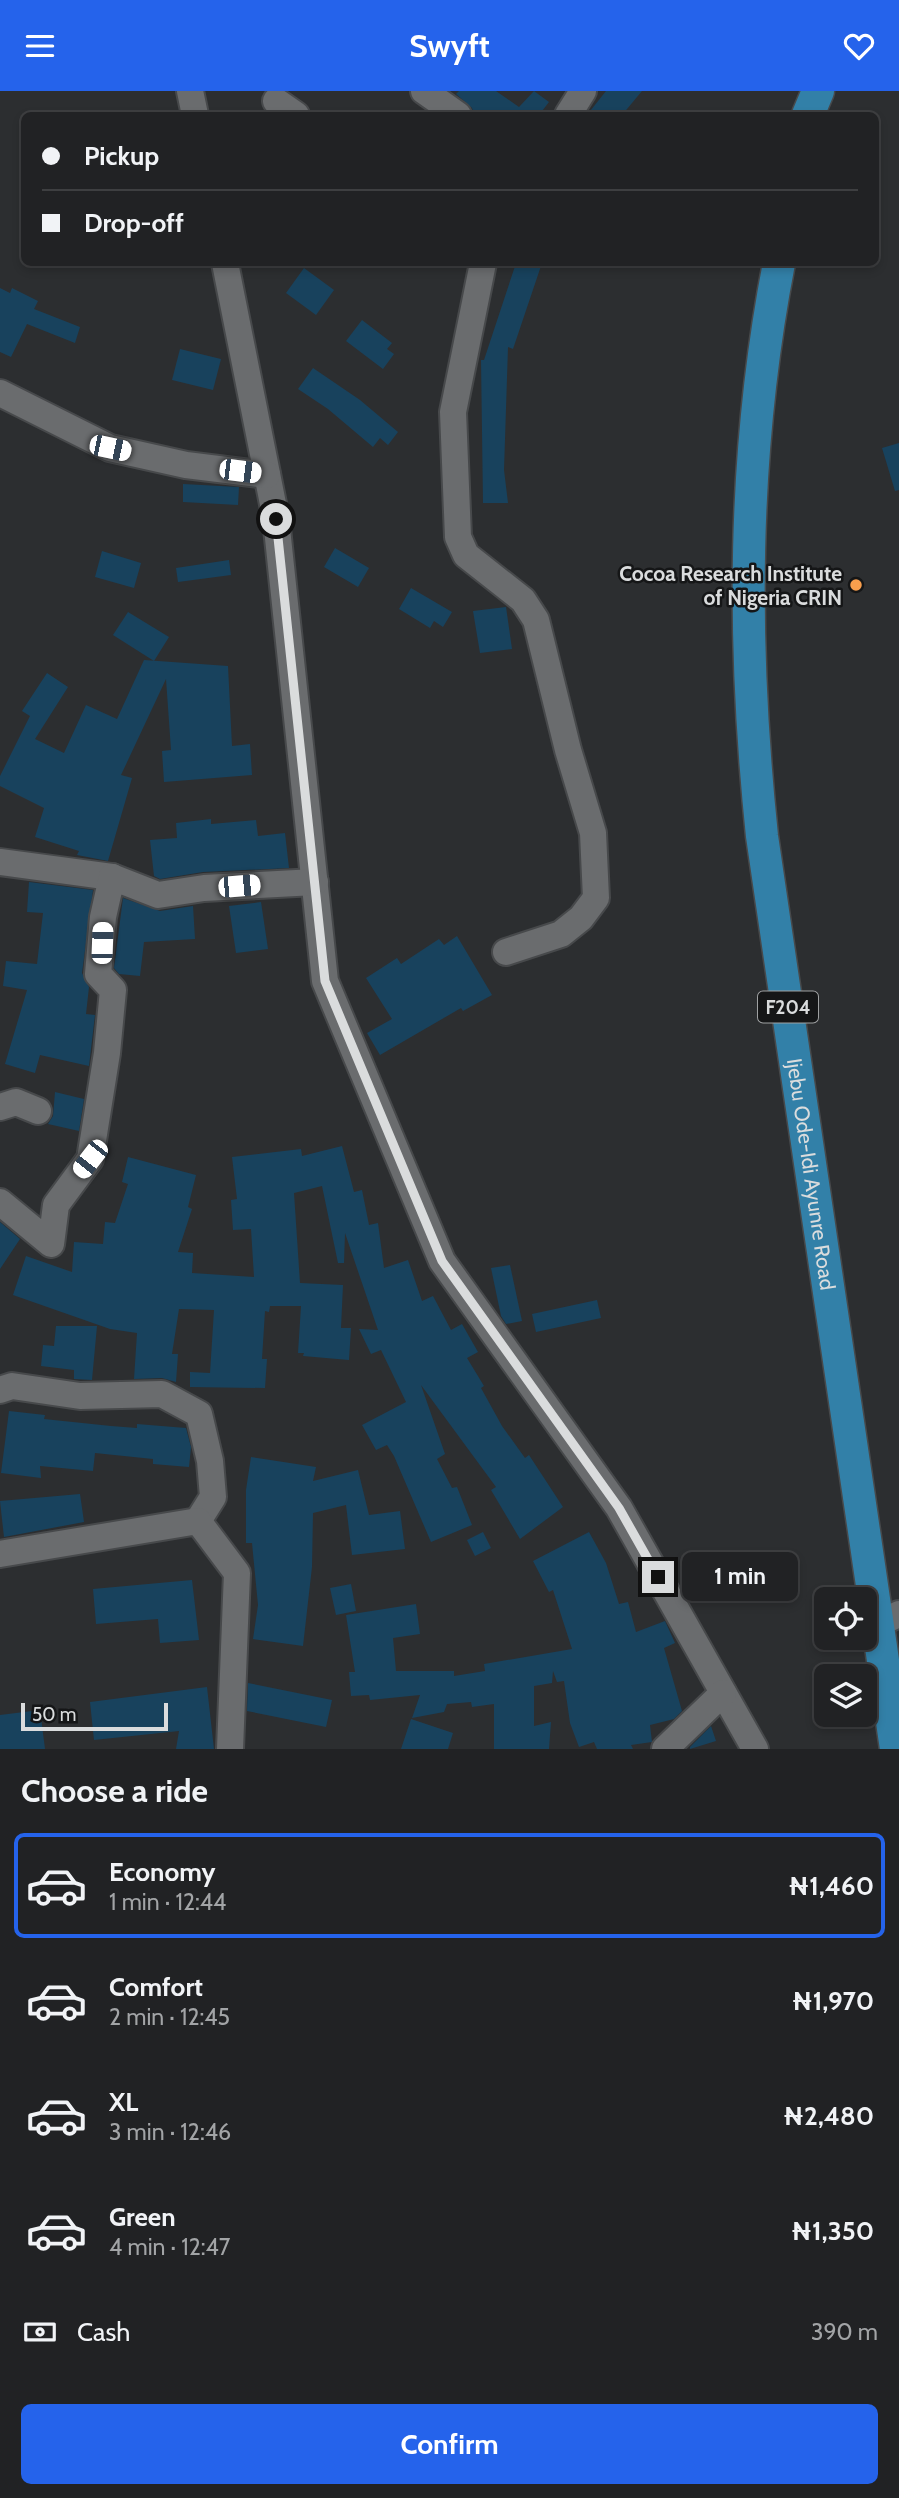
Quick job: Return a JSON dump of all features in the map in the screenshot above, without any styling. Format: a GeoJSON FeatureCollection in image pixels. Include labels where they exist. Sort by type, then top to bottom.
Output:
{"type":"FeatureCollection","features":[{"type":"Feature","properties":{"kind":"main road","name":"Ijebu Ode-Idi Ayunre Road"},"geometry":{"type":"LineString","coordinates":[[778,266],[759,380],[747,531],[752,726],[762,835],[888,1619],[896,1749]]}},
{"type":"Feature","properties":{"kind":"street"},"geometry":{"type":"LineString","coordinates":[[190,91],[194,112]]}},
{"type":"Feature","properties":{"kind":"street"},"geometry":{"type":"LineString","coordinates":[[424,91],[454,112]]}},
{"type":"Feature","properties":{"kind":"street"},"geometry":{"type":"LineString","coordinates":[[570,112],[583,91]]}},
{"type":"Feature","properties":{"kind":"street"},"geometry":{"type":"LineString","coordinates":[[226,266],[276,519],[325,981],[442,1261],[619,1508],[755,1749]]}},
{"type":"Feature","properties":{"kind":"street"},"geometry":{"type":"LineString","coordinates":[[482,266],[453,412],[458,537],[466,555],[523,600],[536,619],[568,750],[593,833],[596,898],[581,918],[561,934],[506,952]]}},
{"type":"Feature","properties":{"kind":"street"},"geometry":{"type":"LineString","coordinates":[[0,393],[110,448],[186,465],[267,475]]}},
{"type":"Feature","properties":{"kind":"street"},"geometry":{"type":"LineString","coordinates":[[0,862],[112,877],[158,895],[204,888],[315,882]]}},
{"type":"Feature","properties":{"kind":"street"},"geometry":{"type":"LineString","coordinates":[[0,1202],[51,1244],[56,1205],[90,1159],[107,1053],[113,990],[97,974],[103,917],[112,877]]}},
{"type":"Feature","properties":{"kind":"street"},"geometry":{"type":"LineString","coordinates":[[0,1107],[16,1102],[38,1111]]}},
{"type":"Feature","properties":{"kind":"street"},"geometry":{"type":"LineString","coordinates":[[0,1389],[12,1386],[80,1396],[163,1394],[199,1415],[210,1461],[214,1497],[198,1521],[0,1554]]}},
{"type":"Feature","properties":{"kind":"street"},"geometry":{"type":"LineString","coordinates":[[198,1521],[237,1573],[230,1749]]}},
{"type":"Feature","properties":{"kind":"street"},"geometry":{"type":"LineString","coordinates":[[665,1749],[723,1693]]}},
{"type":"Feature","properties":{"kind":"building"},"geometry":{"type":"Polygon","coordinates":[[[459,91],[496,91],[519,107],[534,91],[549,102],[541,112],[473,112],[456,94],[459,91]]]}},
{"type":"Feature","properties":{"kind":"building"},"geometry":{"type":"Polygon","coordinates":[[[606,91],[642,91],[624,112],[589,112],[606,91]]]}},
{"type":"Feature","properties":{"kind":"building"},"geometry":{"type":"Polygon","coordinates":[[[515,266],[541,266],[513,349],[508,347],[504,470],[508,503],[483,503],[481,360],[484,360],[515,266]]]}},
{"type":"Feature","properties":{"kind":"building"},"geometry":{"type":"Polygon","coordinates":[[[304,268],[334,290],[316,315],[286,293],[304,268]]]}},
{"type":"Feature","properties":{"kind":"building"},"geometry":{"type":"Polygon","coordinates":[[[0,288],[10,293],[12,288],[38,301],[34,309],[80,327],[75,343],[27,324],[11,357],[0,352],[0,288]]]}},
{"type":"Feature","properties":{"kind":"building"},"geometry":{"type":"Polygon","coordinates":[[[362,320],[392,343],[387,349],[394,354],[383,369],[346,341],[362,320]]]}},
{"type":"Feature","properties":{"kind":"building"},"geometry":{"type":"Polygon","coordinates":[[[180,349],[221,359],[213,390],[172,380],[180,349]]]}},
{"type":"Feature","properties":{"kind":"building"},"geometry":{"type":"Polygon","coordinates":[[[313,368],[360,400],[398,432],[388,445],[380,438],[373,447],[328,409],[298,389],[313,368]]]}},
{"type":"Feature","properties":{"kind":"building"},"geometry":{"type":"Polygon","coordinates":[[[899,443],[899,490],[895,491],[882,448],[899,443]]]}},
{"type":"Feature","properties":{"kind":"building"},"geometry":{"type":"Polygon","coordinates":[[[183,484],[239,487],[238,505],[183,502],[183,484]]]}},
{"type":"Feature","properties":{"kind":"building"},"geometry":{"type":"Polygon","coordinates":[[[335,548],[369,568],[358,587],[324,567],[335,548]]]}},
{"type":"Feature","properties":{"kind":"building"},"geometry":{"type":"Polygon","coordinates":[[[102,551],[141,563],[134,588],[95,577],[102,551]]]}},
{"type":"Feature","properties":{"kind":"building"},"geometry":{"type":"Polygon","coordinates":[[[229,560],[231,575],[178,582],[176,568],[229,560]]]}},
{"type":"Feature","properties":{"kind":"building"},"geometry":{"type":"Polygon","coordinates":[[[411,588],[452,612],[443,627],[434,621],[430,628],[399,609],[411,588]]]}},
{"type":"Feature","properties":{"kind":"building"},"geometry":{"type":"Polygon","coordinates":[[[506,607],[512,649],[480,653],[473,611],[506,607]]]}},
{"type":"Feature","properties":{"kind":"building"},"geometry":{"type":"Polygon","coordinates":[[[128,612],[169,637],[154,661],[113,635],[128,612]]]}},
{"type":"Feature","properties":{"kind":"building"},"geometry":{"type":"Polygon","coordinates":[[[144,660],[228,666],[232,746],[250,744],[252,775],[164,782],[162,751],[171,750],[166,679],[121,775],[132,778],[108,861],[77,855],[79,851],[35,837],[44,808],[0,786],[0,776],[30,716],[22,711],[47,673],[68,687],[35,739],[64,753],[86,705],[117,719],[144,660]]]}},
{"type":"Feature","properties":{"kind":"building"},"geometry":{"type":"Polygon","coordinates":[[[211,819],[211,824],[256,820],[258,836],[285,833],[289,868],[203,872],[160,879],[154,876],[150,840],[177,838],[176,823],[211,819]]]}},
{"type":"Feature","properties":{"kind":"building"},"geometry":{"type":"Polygon","coordinates":[[[29,882],[93,890],[82,973],[89,987],[86,1014],[95,1015],[89,1066],[40,1055],[35,1073],[5,1064],[27,990],[3,986],[6,961],[37,964],[43,913],[27,912],[29,882]]]}},
{"type":"Feature","properties":{"kind":"building"},"geometry":{"type":"Polygon","coordinates":[[[123,898],[160,911],[193,906],[195,939],[144,942],[140,976],[119,974],[114,968],[123,898]]]}},
{"type":"Feature","properties":{"kind":"building"},"geometry":{"type":"Polygon","coordinates":[[[261,902],[268,949],[236,953],[229,906],[261,902]]]}},
{"type":"Feature","properties":{"kind":"building"},"geometry":{"type":"Polygon","coordinates":[[[457,936],[492,995],[463,1011],[461,1008],[380,1055],[367,1033],[392,1019],[366,978],[397,958],[401,964],[439,939],[444,945],[457,936]]]}},
{"type":"Feature","properties":{"kind":"building"},"geometry":{"type":"Polygon","coordinates":[[[55,1092],[84,1099],[79,1131],[48,1124],[53,1116],[55,1092]]]}},
{"type":"Feature","properties":{"kind":"building"},"geometry":{"type":"Polygon","coordinates":[[[342,1146],[354,1192],[362,1190],[369,1225],[378,1223],[384,1268],[408,1260],[422,1301],[433,1296],[451,1330],[462,1324],[478,1352],[467,1358],[484,1386],[481,1388],[502,1426],[525,1458],[529,1455],[563,1507],[520,1539],[491,1490],[496,1487],[421,1385],[445,1454],[437,1459],[452,1488],[457,1487],[472,1525],[431,1542],[394,1456],[387,1445],[376,1450],[362,1425],[406,1402],[381,1350],[371,1354],[359,1329],[378,1330],[345,1233],[344,1263],[338,1263],[322,1186],[294,1193],[300,1283],[343,1285],[341,1328],[351,1328],[349,1360],[303,1356],[304,1353],[298,1353],[301,1306],[270,1306],[269,1312],[265,1311],[262,1359],[267,1359],[265,1388],[190,1387],[190,1372],[210,1373],[214,1310],[179,1309],[172,1354],[178,1354],[176,1382],[162,1378],[134,1379],[137,1333],[110,1329],[13,1295],[26,1256],[72,1272],[74,1242],[103,1244],[105,1222],[115,1223],[128,1184],[122,1182],[128,1157],[196,1175],[188,1207],[192,1209],[178,1252],[193,1253],[192,1273],[254,1277],[251,1229],[233,1230],[231,1200],[237,1199],[232,1157],[301,1149],[302,1156],[342,1146]]]}},
{"type":"Feature","properties":{"kind":"building"},"geometry":{"type":"Polygon","coordinates":[[[0,1222],[20,1239],[0,1269],[0,1222]]]}},
{"type":"Feature","properties":{"kind":"building"},"geometry":{"type":"Polygon","coordinates":[[[510,1265],[522,1321],[506,1324],[501,1316],[491,1268],[510,1265]]]}},
{"type":"Feature","properties":{"kind":"building"},"geometry":{"type":"Polygon","coordinates":[[[597,1300],[601,1318],[536,1332],[532,1314],[597,1300]]]}},
{"type":"Feature","properties":{"kind":"building"},"geometry":{"type":"Polygon","coordinates":[[[56,1326],[97,1326],[92,1380],[74,1379],[74,1370],[41,1366],[43,1345],[54,1346],[56,1326]]]}},
{"type":"Feature","properties":{"kind":"building"},"geometry":{"type":"Polygon","coordinates":[[[9,1411],[45,1415],[44,1419],[111,1426],[137,1428],[137,1424],[186,1428],[191,1447],[189,1467],[153,1464],[153,1459],[95,1453],[93,1471],[40,1466],[41,1478],[1,1473],[9,1411]]]}},
{"type":"Feature","properties":{"kind":"building"},"geometry":{"type":"Polygon","coordinates":[[[251,1457],[316,1467],[313,1481],[358,1470],[369,1515],[400,1511],[405,1549],[352,1555],[346,1505],[313,1513],[312,1567],[303,1646],[253,1639],[258,1605],[252,1543],[246,1543],[246,1490],[251,1457]]]}},
{"type":"Feature","properties":{"kind":"building"},"geometry":{"type":"Polygon","coordinates":[[[80,1494],[84,1522],[4,1537],[0,1501],[80,1494]]]}},
{"type":"Feature","properties":{"kind":"building"},"geometry":{"type":"Polygon","coordinates":[[[483,1532],[491,1548],[475,1556],[467,1540],[483,1532]]]}},
{"type":"Feature","properties":{"kind":"building"},"geometry":{"type":"Polygon","coordinates":[[[589,1532],[606,1563],[619,1604],[628,1602],[636,1632],[665,1621],[675,1643],[664,1648],[682,1711],[674,1719],[650,1725],[652,1742],[631,1745],[633,1749],[597,1749],[594,1742],[579,1747],[570,1723],[564,1681],[557,1682],[553,1671],[552,1683],[534,1686],[534,1726],[551,1722],[549,1749],[494,1749],[494,1704],[472,1707],[471,1702],[447,1704],[444,1712],[412,1718],[420,1695],[370,1700],[369,1695],[351,1696],[349,1672],[355,1672],[346,1615],[416,1604],[420,1634],[393,1638],[396,1671],[454,1671],[454,1676],[485,1671],[484,1664],[572,1649],[553,1590],[549,1592],[533,1561],[589,1532]]]}},
{"type":"Feature","properties":{"kind":"building"},"geometry":{"type":"Polygon","coordinates":[[[192,1580],[199,1640],[160,1643],[158,1619],[96,1624],[93,1589],[192,1580]]]}},
{"type":"Feature","properties":{"kind":"building"},"geometry":{"type":"Polygon","coordinates":[[[351,1584],[356,1611],[336,1615],[330,1588],[351,1584]]]}},
{"type":"Feature","properties":{"kind":"building"},"geometry":{"type":"Polygon","coordinates":[[[248,1683],[332,1700],[326,1727],[247,1711],[248,1683]]]}},
{"type":"Feature","properties":{"kind":"building"},"geometry":{"type":"Polygon","coordinates":[[[207,1687],[214,1749],[176,1749],[179,1731],[94,1740],[90,1702],[207,1687]]]}},
{"type":"Feature","properties":{"kind":"building"},"geometry":{"type":"Polygon","coordinates":[[[40,1710],[45,1749],[0,1749],[0,1715],[40,1710]]]}},
{"type":"Feature","properties":{"kind":"building"},"geometry":{"type":"Polygon","coordinates":[[[411,1719],[453,1733],[448,1749],[401,1749],[411,1719]]]}},
{"type":"Feature","properties":{"kind":"building"},"geometry":{"type":"Polygon","coordinates":[[[711,1726],[716,1741],[690,1749],[690,1747],[711,1726]]]}},
{"type":"Feature","properties":{"kind":"place","name":"Cocoa Research Institute of Nigeria CRIN"},"geometry":{"type":"Point","coordinates":[856,585]}},
{"type":"Feature","properties":{"kind":"route"},"geometry":{"type":"LineString","coordinates":[[276,519],[325,981],[442,1261],[619,1508],[658,1577]]}}]}
